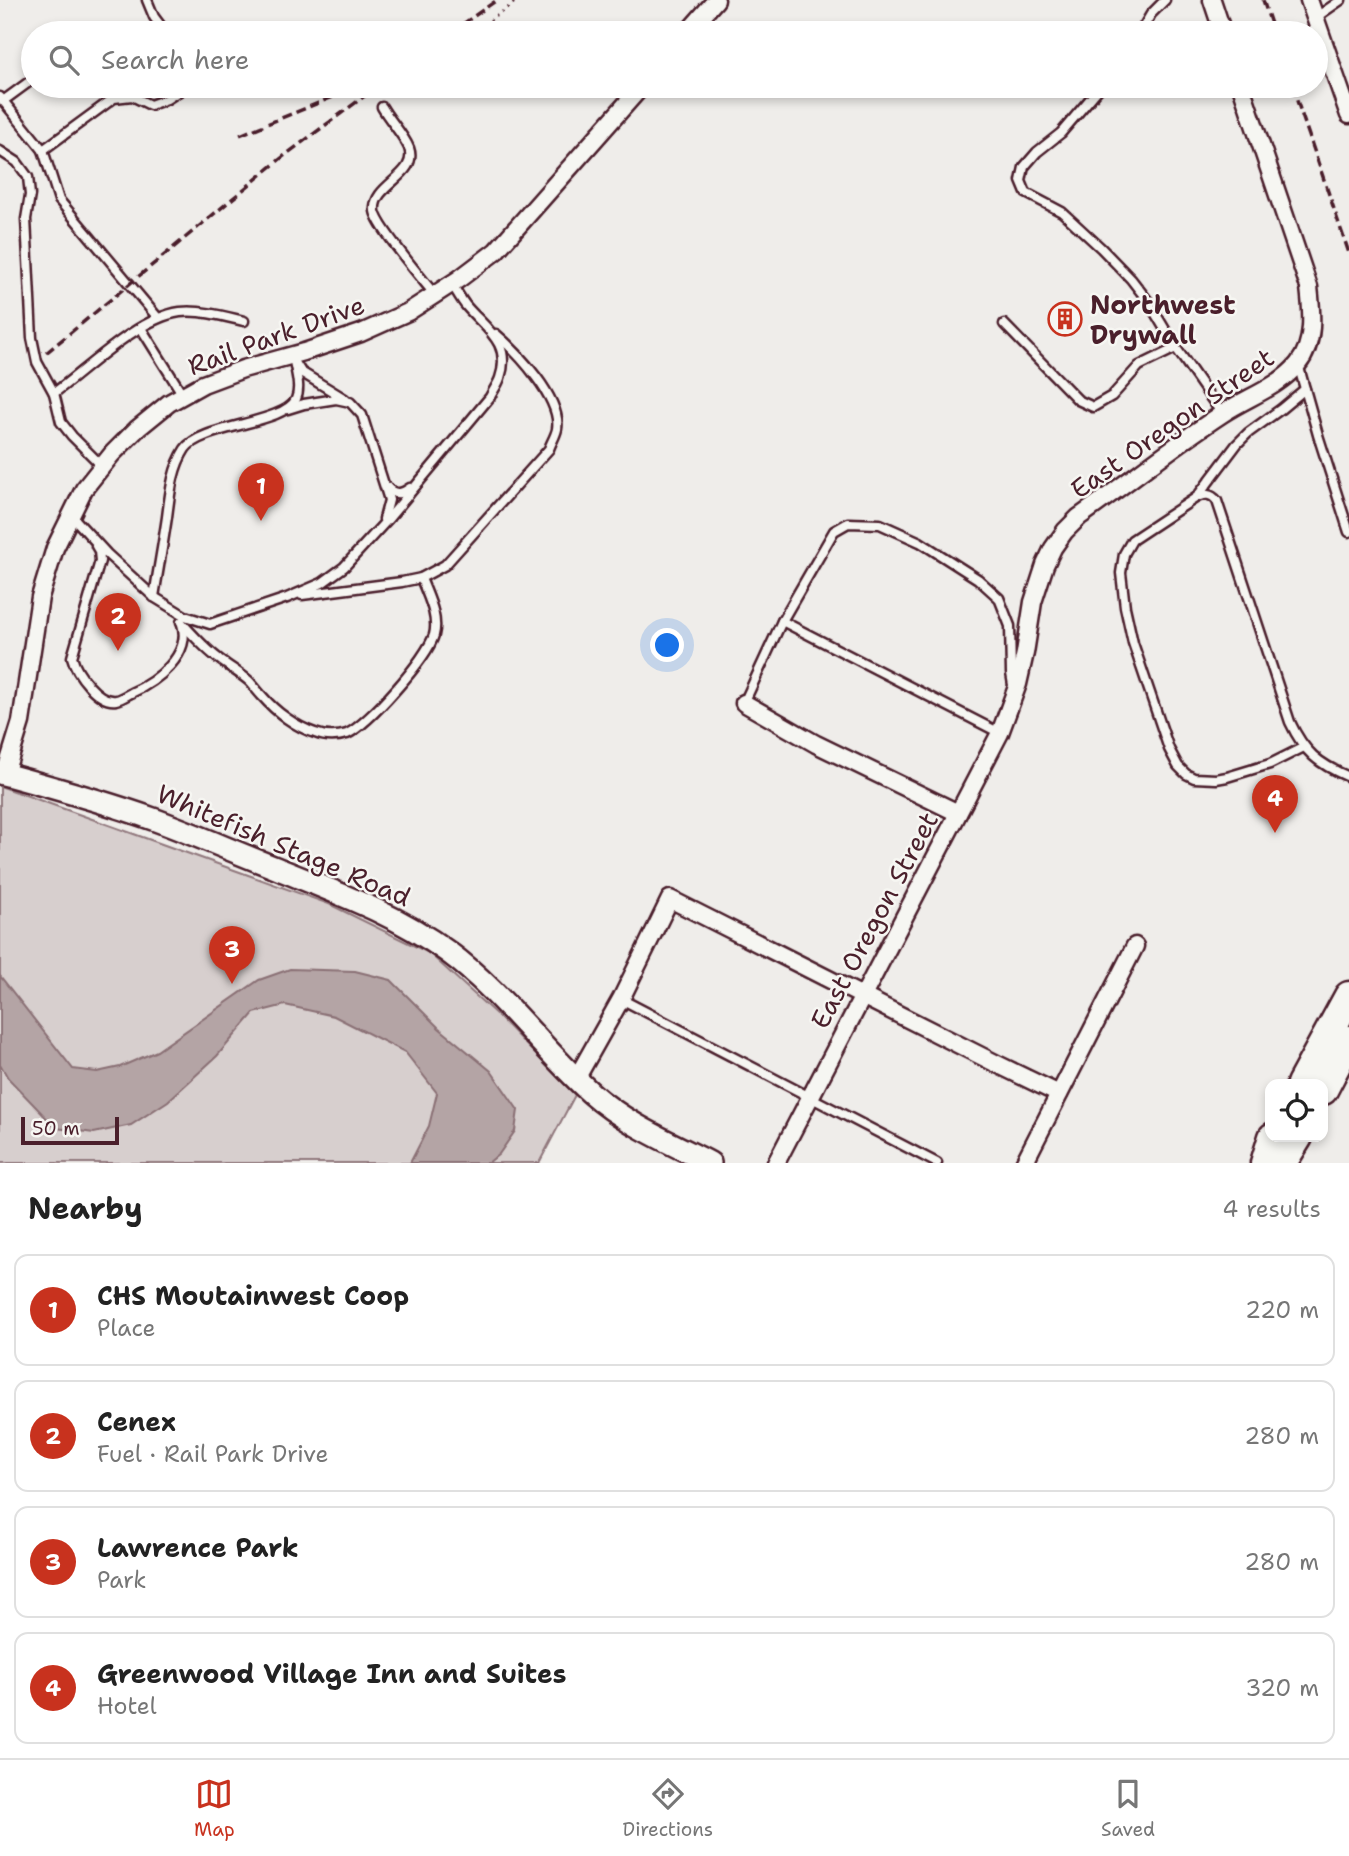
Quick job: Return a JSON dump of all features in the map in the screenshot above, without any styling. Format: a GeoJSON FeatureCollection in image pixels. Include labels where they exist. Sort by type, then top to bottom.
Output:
{"type":"FeatureCollection","features":[{"type":"Feature","properties":{"kind":"highway"},"geometry":{"type":"LineString","coordinates":[[1304,1079],[1349,996]]}},
{"type":"Feature","properties":{"kind":"highway"},"geometry":{"type":"LineString","coordinates":[[1328,1080],[1349,1040]]}},
{"type":"Feature","properties":{"kind":"highway"},"geometry":{"type":"LineString","coordinates":[[1265,1163],[1271,1142]]}},
{"type":"Feature","properties":{"kind":"highway"},"geometry":{"type":"LineString","coordinates":[[1282,1163],[1295,1142]]}},
{"type":"Feature","properties":{"kind":"main road","name":"Whitefish Stage Road"},"geometry":{"type":"LineString","coordinates":[[3,774],[153,819],[352,898],[403,923],[449,953],[475,974],[576,1079],[610,1109],[710,1163]]}},
{"type":"Feature","properties":{"kind":"street"},"geometry":{"type":"LineString","coordinates":[[698,21],[716,0]]}},
{"type":"Feature","properties":{"kind":"street"},"geometry":{"type":"LineString","coordinates":[[1212,0],[1219,21]]}},
{"type":"Feature","properties":{"kind":"street"},"geometry":{"type":"LineString","coordinates":[[1309,0],[1316,21]]}},
{"type":"Feature","properties":{"kind":"street"},"geometry":{"type":"LineString","coordinates":[[1328,55],[1349,115]]}},
{"type":"Feature","properties":{"kind":"street","name":"Rail Park Drive"},"geometry":{"type":"LineString","coordinates":[[3,774],[21,722],[40,597],[55,548],[84,489],[112,454],[169,403],[203,384],[243,369],[293,359],[361,333],[408,312],[452,284],[496,251],[631,98]]}},
{"type":"Feature","properties":{"kind":"street","name":"East Oregon Street"},"geometry":{"type":"LineString","coordinates":[[776,1163],[1000,733],[1025,653],[1038,584],[1053,548],[1079,517],[1222,414],[1275,384],[1298,363],[1307,348],[1312,308],[1309,287],[1245,98]]}},
{"type":"Feature","properties":{"kind":"street"},"geometry":{"type":"LineString","coordinates":[[744,703],[817,744],[958,813]]}},
{"type":"Feature","properties":{"kind":"street"},"geometry":{"type":"LineString","coordinates":[[576,1079],[621,999],[670,899],[1059,1094]]}},
{"type":"Feature","properties":{"kind":"street"},"geometry":{"type":"LineString","coordinates":[[1024,1163],[1135,946]]}},
{"type":"Feature","properties":{"kind":"lane"},"geometry":{"type":"LineString","coordinates":[[147,0],[157,21]]}},
{"type":"Feature","properties":{"kind":"lane"},"geometry":{"type":"LineString","coordinates":[[1147,21],[1165,0]]}},
{"type":"Feature","properties":{"kind":"lane"},"geometry":{"type":"LineString","coordinates":[[1315,18],[1341,0]]}},
{"type":"Feature","properties":{"kind":"lane"},"geometry":{"type":"LineString","coordinates":[[21,87],[2,99],[43,150],[59,200],[158,318]]}},
{"type":"Feature","properties":{"kind":"lane"},"geometry":{"type":"LineString","coordinates":[[43,150],[114,98]]}},
{"type":"Feature","properties":{"kind":"lane"},"geometry":{"type":"LineString","coordinates":[[136,98],[150,105],[169,98]]}},
{"type":"Feature","properties":{"kind":"lane"},"geometry":{"type":"LineString","coordinates":[[1091,98],[1060,133],[1024,167],[1021,181],[1026,193],[1062,212],[1131,279],[1222,414]]}},
{"type":"Feature","properties":{"kind":"lane"},"geometry":{"type":"LineString","coordinates":[[382,107],[409,149],[410,158],[406,168],[384,188],[376,200],[375,213],[435,295]]}},
{"type":"Feature","properties":{"kind":"lane"},"geometry":{"type":"LineString","coordinates":[[0,151],[17,162],[28,177],[30,195],[26,219],[32,338],[37,362],[54,393],[61,422],[102,466]]}},
{"type":"Feature","properties":{"kind":"lane"},"geometry":{"type":"LineString","coordinates":[[71,515],[107,554],[154,597],[185,616],[210,624],[301,596],[421,578],[445,565],[549,449],[558,428],[553,405],[544,387],[511,348],[469,309],[452,284]]}},
{"type":"Feature","properties":{"kind":"lane"},"geometry":{"type":"LineString","coordinates":[[54,393],[111,348],[158,318],[180,312],[208,312],[243,321]]}},
{"type":"Feature","properties":{"kind":"lane"},"geometry":{"type":"LineString","coordinates":[[272,604],[322,583],[344,567],[489,397],[500,377],[502,356],[497,339],[486,324]]}},
{"type":"Feature","properties":{"kind":"lane"},"geometry":{"type":"LineString","coordinates":[[1004,324],[1078,400],[1093,407],[1112,396],[1139,366],[1176,348]]}},
{"type":"Feature","properties":{"kind":"lane"},"geometry":{"type":"LineString","coordinates":[[141,328],[183,395]]}},
{"type":"Feature","properties":{"kind":"lane"},"geometry":{"type":"LineString","coordinates":[[293,359],[301,372],[350,402],[362,415],[389,499],[386,516],[372,537]]}},
{"type":"Feature","properties":{"kind":"lane"},"geometry":{"type":"LineString","coordinates":[[282,411],[292,405],[298,390],[293,359]]}},
{"type":"Feature","properties":{"kind":"lane"},"geometry":{"type":"LineString","coordinates":[[1298,363],[1349,532]]}},
{"type":"Feature","properties":{"kind":"lane"},"geometry":{"type":"LineString","coordinates":[[1197,497],[1237,444],[1305,388]]}},
{"type":"Feature","properties":{"kind":"lane"},"geometry":{"type":"LineString","coordinates":[[154,597],[170,490],[177,464],[186,446],[205,436],[282,411],[336,399],[350,402]]}},
{"type":"Feature","properties":{"kind":"lane"},"geometry":{"type":"LineString","coordinates":[[386,486],[390,492],[401,493],[430,468]]}},
{"type":"Feature","properties":{"kind":"lane"},"geometry":{"type":"LineString","coordinates":[[1304,747],[1270,764],[1216,779],[1195,778],[1186,774],[1174,760],[1133,643],[1121,584],[1122,563],[1132,540],[1197,497],[1206,494],[1217,501],[1290,722],[1304,747],[1315,759],[1349,777]]}},
{"type":"Feature","properties":{"kind":"lane"},"geometry":{"type":"LineString","coordinates":[[744,703],[782,621],[834,531],[848,523],[880,524],[920,542],[978,579],[999,598],[1010,626],[1014,695]]}},
{"type":"Feature","properties":{"kind":"lane"},"geometry":{"type":"LineString","coordinates":[[92,538],[99,551],[100,561],[72,657],[81,677],[91,687],[103,698],[116,701],[143,688],[175,659],[182,648],[184,633],[181,622]]}},
{"type":"Feature","properties":{"kind":"lane"},"geometry":{"type":"LineString","coordinates":[[168,606],[217,658],[252,684],[275,709],[314,733],[326,736],[344,735],[358,727],[379,707],[408,675],[428,647],[434,634],[435,620],[421,578]]}},
{"type":"Feature","properties":{"kind":"lane"},"geometry":{"type":"LineString","coordinates":[[782,621],[1000,733]]}},
{"type":"Feature","properties":{"kind":"lane"},"geometry":{"type":"LineString","coordinates":[[621,999],[937,1163]]}},
{"type":"Feature","properties":{"kind":"path"},"geometry":{"type":"LineString","coordinates":[[489,21],[518,0]]}},
{"type":"Feature","properties":{"kind":"shaded area"},"geometry":{"type":"Polygon","coordinates":[[[0,786],[329,904],[429,953],[497,1015],[575,1095],[539,1163],[0,1163],[0,786]]]}},
{"type":"Feature","properties":{"kind":"shaded area"},"geometry":{"type":"Polygon","coordinates":[[[290,969],[355,971],[391,980],[439,1028],[491,1071],[518,1110],[515,1131],[499,1154],[488,1163],[410,1163],[429,1126],[437,1093],[405,1052],[334,1016],[285,1005],[254,1013],[217,1056],[168,1101],[131,1125],[94,1133],[56,1128],[8,1078],[0,1064],[0,976],[73,1069],[97,1072],[120,1067],[157,1051],[259,980],[290,969]]]}},
{"type":"Feature","properties":{"kind":"railway"},"geometry":{"type":"LineString","coordinates":[[467,21],[497,0]]}},
{"type":"Feature","properties":{"kind":"railway"},"geometry":{"type":"LineString","coordinates":[[1263,0],[1270,21]]}},
{"type":"Feature","properties":{"kind":"railway"},"geometry":{"type":"LineString","coordinates":[[240,135],[331,98]]}},
{"type":"Feature","properties":{"kind":"railway"},"geometry":{"type":"LineString","coordinates":[[46,353],[284,156],[362,98]]}},
{"type":"Feature","properties":{"kind":"railway"},"geometry":{"type":"LineString","coordinates":[[1296,98],[1349,253]]}},
{"type":"Feature","properties":{"kind":"place","name":"Northwest Drywall"},"geometry":{"type":"Point","coordinates":[1065,319]}},
{"type":"Feature","properties":{"kind":"place","name":"CHS Moutainwest Coop"},"geometry":{"type":"Point","coordinates":[261,521]}},
{"type":"Feature","properties":{"kind":"place","name":"Cenex"},"geometry":{"type":"Point","coordinates":[118,651]}},
{"type":"Feature","properties":{"kind":"place","name":"Greenwood Village Inn and Suites"},"geometry":{"type":"Point","coordinates":[1275,833]}},
{"type":"Feature","properties":{"kind":"place","name":"Lawrence Park"},"geometry":{"type":"Point","coordinates":[232,984]}}]}
